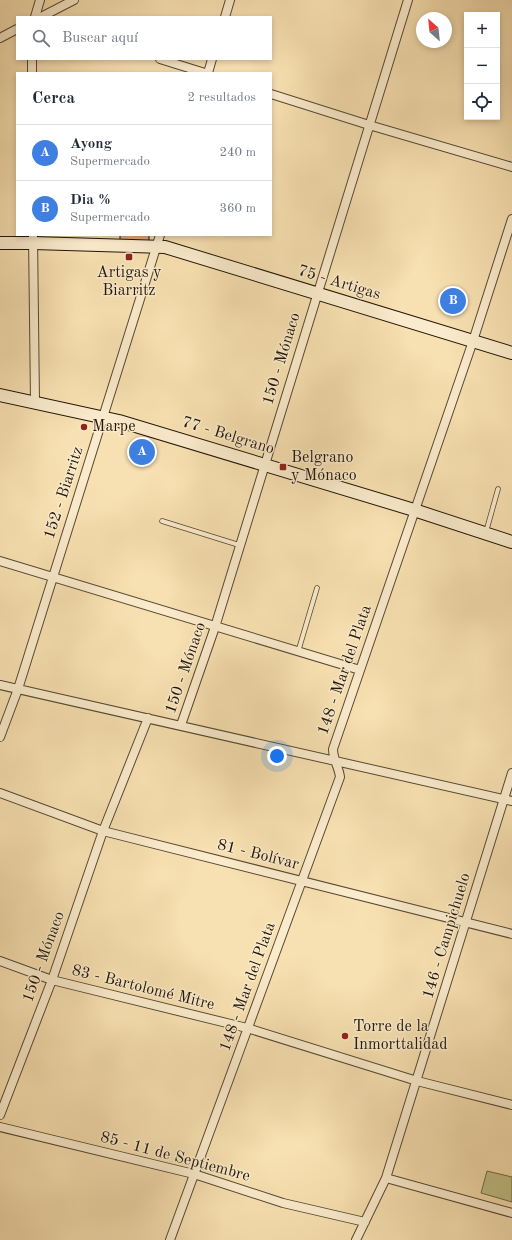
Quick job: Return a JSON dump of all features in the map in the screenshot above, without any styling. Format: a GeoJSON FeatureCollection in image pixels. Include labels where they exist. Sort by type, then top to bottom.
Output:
{"type":"FeatureCollection","features":[{"type":"Feature","properties":{"kind":"street"},"geometry":{"type":"LineString","coordinates":[[36,16],[40,0]]}},
{"type":"Feature","properties":{"kind":"street"},"geometry":{"type":"LineString","coordinates":[[43,16],[74,0]]}},
{"type":"Feature","properties":{"kind":"street"},"geometry":{"type":"LineString","coordinates":[[225,16],[230,0]]}},
{"type":"Feature","properties":{"kind":"street","name":"150 - Mónaco"},"geometry":{"type":"LineString","coordinates":[[181,725],[215,627],[408,0]]}},
{"type":"Feature","properties":{"kind":"street"},"geometry":{"type":"LineString","coordinates":[[0,38],[16,30]]}},
{"type":"Feature","properties":{"kind":"street"},"geometry":{"type":"LineString","coordinates":[[32,60],[32,72]]}},
{"type":"Feature","properties":{"kind":"street"},"geometry":{"type":"LineString","coordinates":[[163,60],[202,72]]}},
{"type":"Feature","properties":{"kind":"street"},"geometry":{"type":"LineString","coordinates":[[208,72],[212,60]]}},
{"type":"Feature","properties":{"kind":"street"},"geometry":{"type":"LineString","coordinates":[[272,94],[369,125],[512,167]]}},
{"type":"Feature","properties":{"kind":"street","name":"148 - Mar del Plata"},"geometry":{"type":"LineString","coordinates":[[170,1240],[340,777],[333,749],[473,341],[512,219]]}},
{"type":"Feature","properties":{"kind":"street"},"geometry":{"type":"LineString","coordinates":[[33,239],[35,402]]}},
{"type":"Feature","properties":{"kind":"street","name":"75 - Artigas"},"geometry":{"type":"LineString","coordinates":[[0,244],[33,239],[159,241],[164,247],[512,353]]}},
{"type":"Feature","properties":{"kind":"street","name":"152 - Biarritz"},"geometry":{"type":"LineString","coordinates":[[0,737],[18,690],[159,241]]}},
{"type":"Feature","properties":{"kind":"street","name":"77 - Belgrano"},"geometry":{"type":"LineString","coordinates":[[0,395],[103,416],[414,510],[512,542]]}},
{"type":"Feature","properties":{"kind":"street"},"geometry":{"type":"LineString","coordinates":[[0,561],[52,578],[360,670]]}},
{"type":"Feature","properties":{"kind":"street"},"geometry":{"type":"LineString","coordinates":[[0,684],[18,690],[181,725],[508,800]]}},
{"type":"Feature","properties":{"kind":"street","name":"150 - Mónaco"},"geometry":{"type":"LineString","coordinates":[[0,1115],[52,980],[103,831],[148,718]]}},
{"type":"Feature","properties":{"kind":"street","name":"146 - Campichuelo"},"geometry":{"type":"LineString","coordinates":[[356,1240],[386,1178],[467,922],[508,800],[512,773]]}},
{"type":"Feature","properties":{"kind":"street","name":"81 - Bolívar"},"geometry":{"type":"LineString","coordinates":[[0,792],[103,831],[512,934]]}},
{"type":"Feature","properties":{"kind":"street","name":"83 - Bartolomé Mitre"},"geometry":{"type":"LineString","coordinates":[[0,961],[52,980],[247,1028],[417,1080],[512,1105]]}},
{"type":"Feature","properties":{"kind":"street","name":"85 - 11 de Septiembre"},"geometry":{"type":"LineString","coordinates":[[0,1127],[194,1174],[283,1203],[365,1222]]}},
{"type":"Feature","properties":{"kind":"street"},"geometry":{"type":"LineString","coordinates":[[386,1178],[512,1212]]}},
{"type":"Feature","properties":{"kind":"lane"},"geometry":{"type":"LineString","coordinates":[[485,534],[498,489]]}},
{"type":"Feature","properties":{"kind":"lane"},"geometry":{"type":"LineString","coordinates":[[162,521],[239,545]]}},
{"type":"Feature","properties":{"kind":"lane"},"geometry":{"type":"LineString","coordinates":[[298,652],[317,588]]}},
{"type":"Feature","properties":{"kind":"green space"},"geometry":{"type":"Polygon","coordinates":[[[487,1171],[512,1177],[512,1202],[481,1193],[487,1171]]]}},
{"type":"Feature","properties":{"kind":"building"},"geometry":{"type":"Polygon","coordinates":[[[120,236],[149,236],[149,241],[120,242],[120,236]]]}},
{"type":"Feature","properties":{"kind":"place","name":"Artigas y Biarritz"},"geometry":{"type":"Point","coordinates":[129,257]}},
{"type":"Feature","properties":{"kind":"place","name":"Dia %"},"geometry":{"type":"Point","coordinates":[453,301]}},
{"type":"Feature","properties":{"kind":"place","name":"Marpe"},"geometry":{"type":"Point","coordinates":[84,427]}},
{"type":"Feature","properties":{"kind":"place","name":"Ayong"},"geometry":{"type":"Point","coordinates":[142,452]}},
{"type":"Feature","properties":{"kind":"place","name":"Belgrano y Mónaco"},"geometry":{"type":"Point","coordinates":[283,467]}},
{"type":"Feature","properties":{"kind":"place","name":"Torre de la Inmorttalidad"},"geometry":{"type":"Point","coordinates":[345,1036]}}]}
